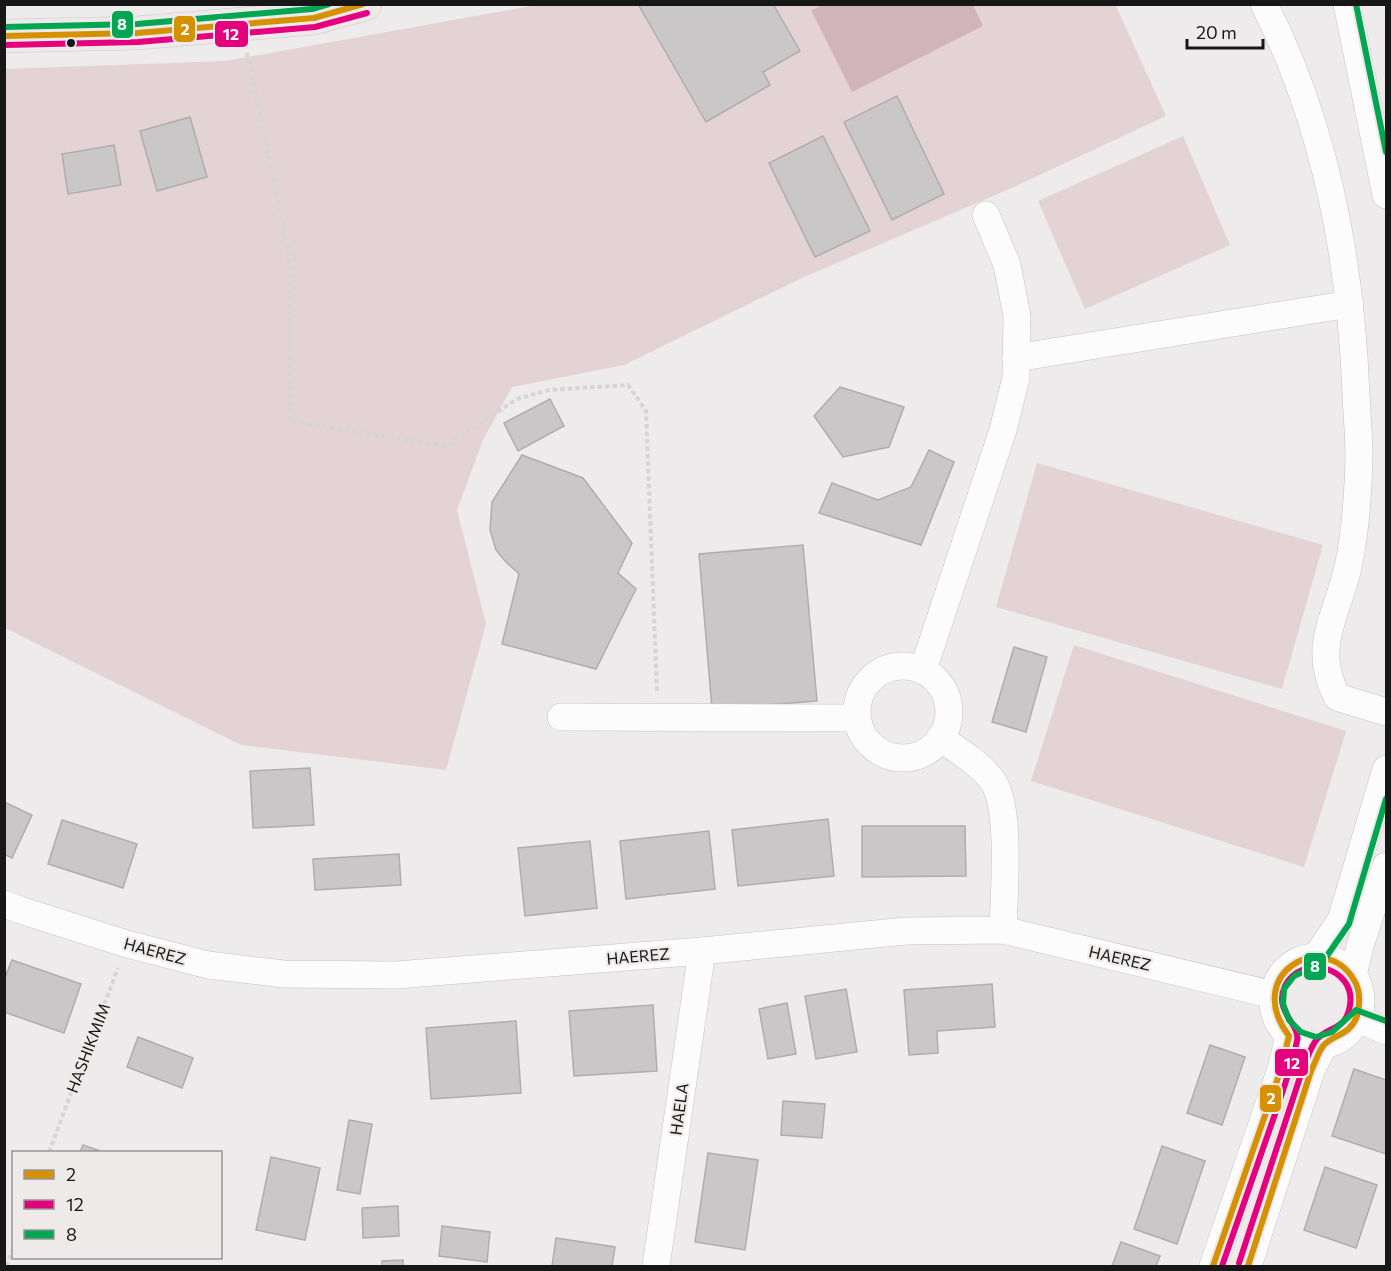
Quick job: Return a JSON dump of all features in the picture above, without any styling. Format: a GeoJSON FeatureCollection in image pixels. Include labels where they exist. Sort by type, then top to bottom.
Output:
{"type":"FeatureCollection","features":[{"type":"Feature","properties":{"kind":"main road"},"geometry":{"type":"LineString","coordinates":[[4,36],[137,33],[314,18],[365,4]]}},
{"type":"Feature","properties":{"kind":"street"},"geometry":{"type":"LineString","coordinates":[[1264,4],[1283,42],[1309,115],[1331,191],[1346,273],[1355,354],[1359,456],[1356,518],[1348,568],[1328,632],[1325,660],[1328,679],[1337,697],[1386,712]]}},
{"type":"Feature","properties":{"kind":"street"},"geometry":{"type":"LineString","coordinates":[[1347,4],[1386,195]]}},
{"type":"Feature","properties":{"kind":"street"},"geometry":{"type":"LineString","coordinates":[[1356,4],[1376,65],[1386,112]]}},
{"type":"Feature","properties":{"kind":"street"},"geometry":{"type":"LineString","coordinates":[[922,670],[1003,430],[1016,378],[1017,316],[1007,265],[986,215]]}},
{"type":"Feature","properties":{"kind":"street"},"geometry":{"type":"LineString","coordinates":[[1016,358],[1350,304]]}},
{"type":"Feature","properties":{"kind":"street"},"geometry":{"type":"LineString","coordinates":[[911,666],[922,670],[934,677],[942,687],[949,713],[946,726],[940,738],[922,754],[898,758],[886,755],[875,749],[860,730],[857,705],[861,694],[875,674],[886,668],[911,666]]}},
{"type":"Feature","properties":{"kind":"street"},"geometry":{"type":"LineString","coordinates":[[561,717],[857,718]]}},
{"type":"Feature","properties":{"kind":"street"},"geometry":{"type":"LineString","coordinates":[[940,738],[968,756],[994,783],[1005,816],[1003,930]]}},
{"type":"Feature","properties":{"kind":"street"},"geometry":{"type":"LineString","coordinates":[[1316,957],[1341,920],[1386,769]]}},
{"type":"Feature","properties":{"kind":"street"},"geometry":{"type":"LineString","coordinates":[[1353,975],[1386,866]]}},
{"type":"Feature","properties":{"kind":"street","name":"HAEREZ"},"geometry":{"type":"LineString","coordinates":[[4,904],[127,944],[208,964],[283,974],[396,975],[702,951],[906,931],[1003,930],[1274,995]]}},
{"type":"Feature","properties":{"kind":"street","name":"HAELA"},"geometry":{"type":"LineString","coordinates":[[656,1266],[702,951]]}},
{"type":"Feature","properties":{"kind":"street"},"geometry":{"type":"LineString","coordinates":[[1316,957],[1330,959],[1343,965],[1353,975],[1361,996],[1358,1019],[1350,1032],[1338,1041],[1324,1045],[1300,1042],[1289,1036],[1279,1024],[1274,1010],[1274,995],[1277,983],[1293,964],[1316,957]]}},
{"type":"Feature","properties":{"kind":"street"},"geometry":{"type":"LineString","coordinates":[[1358,1019],[1386,1031]]}},
{"type":"Feature","properties":{"kind":"street"},"geometry":{"type":"LineString","coordinates":[[1213,1266],[1281,1069],[1289,1036]]}},
{"type":"Feature","properties":{"kind":"street"},"geometry":{"type":"LineString","coordinates":[[1248,1266],[1311,1071],[1324,1045]]}},
{"type":"Feature","properties":{"kind":"path"},"geometry":{"type":"LineString","coordinates":[[247,53],[289,252],[291,421],[446,446],[517,399],[549,390],[628,385],[646,411],[658,717]]}},
{"type":"Feature","properties":{"kind":"path","name":"HASHIKMIM"},"geometry":{"type":"LineString","coordinates":[[49,1151],[127,944]]}},
{"type":"Feature","properties":{"kind":"path"},"geometry":{"type":"LineString","coordinates":[[6,1266],[12,1252]]}},
{"type":"Feature","properties":{"kind":"shaded area"},"geometry":{"type":"Polygon","coordinates":[[[1115,4],[1166,116],[1014,187],[802,278],[624,365],[512,387],[483,440],[457,510],[486,624],[446,770],[241,745],[5,628],[4,69],[226,61],[537,5],[1115,4]]]}},
{"type":"Feature","properties":{"kind":"shaded area"},"geometry":{"type":"Polygon","coordinates":[[[823,5],[973,5],[983,26],[852,92],[811,10],[823,5]]]}},
{"type":"Feature","properties":{"kind":"shaded area"},"geometry":{"type":"Polygon","coordinates":[[[1183,136],[1230,245],[1085,309],[1038,201],[1183,136]]]}},
{"type":"Feature","properties":{"kind":"shaded area"},"geometry":{"type":"Polygon","coordinates":[[[1037,463],[1323,545],[1282,689],[996,607],[1037,463]]]}},
{"type":"Feature","properties":{"kind":"shaded area"},"geometry":{"type":"Polygon","coordinates":[[[1074,645],[1346,731],[1304,867],[1031,781],[1074,645]]]}},
{"type":"Feature","properties":{"kind":"building"},"geometry":{"type":"Polygon","coordinates":[[[638,4],[773,4],[800,51],[763,72],[770,85],[706,122],[638,4]]]}},
{"type":"Feature","properties":{"kind":"building"},"geometry":{"type":"Polygon","coordinates":[[[897,96],[944,194],[892,220],[844,122],[897,96]]]}},
{"type":"Feature","properties":{"kind":"building"},"geometry":{"type":"Polygon","coordinates":[[[190,117],[207,177],[157,191],[140,131],[190,117]]]}},
{"type":"Feature","properties":{"kind":"building"},"geometry":{"type":"Polygon","coordinates":[[[823,136],[870,231],[815,257],[769,163],[823,136]]]}},
{"type":"Feature","properties":{"kind":"building"},"geometry":{"type":"Polygon","coordinates":[[[114,145],[121,185],[68,194],[62,154],[114,145]]]}},
{"type":"Feature","properties":{"kind":"building"},"geometry":{"type":"Polygon","coordinates":[[[840,387],[904,407],[889,447],[843,457],[814,416],[840,387]]]}},
{"type":"Feature","properties":{"kind":"building"},"geometry":{"type":"Polygon","coordinates":[[[550,399],[564,426],[518,451],[504,423],[550,399]]]}},
{"type":"Feature","properties":{"kind":"building"},"geometry":{"type":"Polygon","coordinates":[[[929,450],[954,462],[921,545],[819,513],[832,483],[878,500],[911,487],[929,450]]]}},
{"type":"Feature","properties":{"kind":"building"},"geometry":{"type":"Polygon","coordinates":[[[522,455],[583,478],[632,543],[618,573],[636,589],[596,669],[502,644],[519,574],[496,550],[490,530],[492,502],[522,455]]]}},
{"type":"Feature","properties":{"kind":"building"},"geometry":{"type":"Polygon","coordinates":[[[803,545],[817,701],[712,709],[699,554],[803,545]]]}},
{"type":"Feature","properties":{"kind":"building"},"geometry":{"type":"Polygon","coordinates":[[[1014,647],[1047,657],[1026,732],[992,722],[1014,647]]]}},
{"type":"Feature","properties":{"kind":"building"},"geometry":{"type":"Polygon","coordinates":[[[310,768],[314,825],[253,828],[250,771],[310,768]]]}},
{"type":"Feature","properties":{"kind":"building"},"geometry":{"type":"Polygon","coordinates":[[[4,802],[32,815],[12,858],[4,854],[4,802]]]}},
{"type":"Feature","properties":{"kind":"building"},"geometry":{"type":"Polygon","coordinates":[[[828,819],[834,876],[738,886],[732,830],[828,819]]]}},
{"type":"Feature","properties":{"kind":"building"},"geometry":{"type":"Polygon","coordinates":[[[62,820],[137,844],[123,888],[48,864],[62,820]]]}},
{"type":"Feature","properties":{"kind":"building"},"geometry":{"type":"Polygon","coordinates":[[[862,826],[965,826],[966,876],[862,877],[862,826]]]}},
{"type":"Feature","properties":{"kind":"building"},"geometry":{"type":"Polygon","coordinates":[[[709,831],[715,889],[626,899],[620,841],[709,831]]]}},
{"type":"Feature","properties":{"kind":"building"},"geometry":{"type":"Polygon","coordinates":[[[590,841],[597,908],[525,916],[518,848],[590,841]]]}},
{"type":"Feature","properties":{"kind":"building"},"geometry":{"type":"Polygon","coordinates":[[[399,854],[401,885],[315,890],[313,859],[399,854]]]}},
{"type":"Feature","properties":{"kind":"building"},"geometry":{"type":"Polygon","coordinates":[[[12,960],[81,984],[64,1033],[4,1012],[4,980],[12,960]]]}},
{"type":"Feature","properties":{"kind":"building"},"geometry":{"type":"Polygon","coordinates":[[[992,984],[995,1027],[937,1031],[938,1053],[909,1055],[904,990],[992,984]]]}},
{"type":"Feature","properties":{"kind":"building"},"geometry":{"type":"Polygon","coordinates":[[[846,989],[857,1052],[816,1059],[805,996],[846,989]]]}},
{"type":"Feature","properties":{"kind":"building"},"geometry":{"type":"Polygon","coordinates":[[[787,1003],[796,1054],[768,1059],[759,1009],[787,1003]]]}},
{"type":"Feature","properties":{"kind":"building"},"geometry":{"type":"Polygon","coordinates":[[[653,1005],[657,1071],[574,1076],[569,1011],[653,1005]]]}},
{"type":"Feature","properties":{"kind":"building"},"geometry":{"type":"Polygon","coordinates":[[[516,1021],[521,1093],[431,1099],[426,1028],[516,1021]]]}},
{"type":"Feature","properties":{"kind":"building"},"geometry":{"type":"Polygon","coordinates":[[[138,1037],[193,1058],[182,1088],[127,1067],[138,1037]]]}},
{"type":"Feature","properties":{"kind":"building"},"geometry":{"type":"Polygon","coordinates":[[[1210,1045],[1245,1057],[1222,1125],[1187,1113],[1210,1045]]]}},
{"type":"Feature","properties":{"kind":"building"},"geometry":{"type":"Polygon","coordinates":[[[1354,1069],[1386,1080],[1386,1154],[1332,1136],[1354,1069]]]}},
{"type":"Feature","properties":{"kind":"building"},"geometry":{"type":"Polygon","coordinates":[[[783,1101],[825,1104],[822,1138],[781,1135],[783,1101]]]}},
{"type":"Feature","properties":{"kind":"building"},"geometry":{"type":"Polygon","coordinates":[[[349,1120],[372,1124],[360,1194],[337,1190],[349,1120]]]}},
{"type":"Feature","properties":{"kind":"building"},"geometry":{"type":"Polygon","coordinates":[[[83,1145],[100,1151],[80,1151],[83,1145]]]}},
{"type":"Feature","properties":{"kind":"building"},"geometry":{"type":"Polygon","coordinates":[[[1162,1146],[1205,1161],[1177,1244],[1134,1229],[1162,1146]]]}},
{"type":"Feature","properties":{"kind":"building"},"geometry":{"type":"Polygon","coordinates":[[[708,1153],[758,1160],[745,1250],[695,1242],[708,1153]]]}},
{"type":"Feature","properties":{"kind":"building"},"geometry":{"type":"Polygon","coordinates":[[[271,1157],[320,1168],[305,1240],[256,1230],[271,1157]]]}},
{"type":"Feature","properties":{"kind":"building"},"geometry":{"type":"Polygon","coordinates":[[[1325,1167],[1377,1185],[1356,1248],[1304,1230],[1325,1167]]]}},
{"type":"Feature","properties":{"kind":"building"},"geometry":{"type":"Polygon","coordinates":[[[398,1206],[399,1236],[363,1238],[362,1208],[398,1206]]]}},
{"type":"Feature","properties":{"kind":"building"},"geometry":{"type":"Polygon","coordinates":[[[442,1226],[490,1232],[487,1262],[439,1256],[442,1226]]]}},
{"type":"Feature","properties":{"kind":"building"},"geometry":{"type":"Polygon","coordinates":[[[556,1238],[615,1247],[612,1266],[552,1266],[556,1238]]]}},
{"type":"Feature","properties":{"kind":"building"},"geometry":{"type":"Polygon","coordinates":[[[1121,1242],[1160,1256],[1156,1266],[1112,1266],[1121,1242]]]}},
{"type":"Feature","properties":{"kind":"building"},"geometry":{"type":"Polygon","coordinates":[[[403,1260],[403,1266],[382,1266],[382,1261],[403,1260]]]}},
{"type":"Feature","properties":{"kind":"transit line","name":"8"},"geometry":{"type":"LineString","coordinates":[[4,27],[137,24],[312,9],[329,4]]}},
{"type":"Feature","properties":{"kind":"transit line","name":"2"},"geometry":{"type":"LineString","coordinates":[[4,36],[137,33],[314,18],[363,4]]}},
{"type":"Feature","properties":{"kind":"transit line","name":"8"},"geometry":{"type":"LineString","coordinates":[[1356,4],[1386,152]]}},
{"type":"Feature","properties":{"kind":"transit line","name":"12"},"geometry":{"type":"LineString","coordinates":[[4,45],[138,42],[315,27],[367,13]]}},
{"type":"Feature","properties":{"kind":"transit line","name":"8"},"geometry":{"type":"LineString","coordinates":[[1386,799],[1349,924],[1322,963],[1294,976],[1284,989],[1283,1004],[1289,1020],[1301,1032],[1316,1037],[1332,1032],[1356,1010],[1386,1021]]}},
{"type":"Feature","properties":{"kind":"transit line","name":"2"},"geometry":{"type":"LineString","coordinates":[[1213,1266],[1281,1069],[1289,1036],[1277,1014],[1275,994],[1281,977],[1292,965],[1307,959],[1324,958],[1340,965],[1354,980],[1359,998],[1357,1016],[1346,1031],[1323,1046],[1311,1071],[1248,1266]]}},
{"type":"Feature","properties":{"kind":"transit line","name":"12"},"geometry":{"type":"LineString","coordinates":[[1222,1266],[1284,1089],[1297,1041],[1295,1029],[1282,1003],[1285,986],[1293,976],[1303,970],[1314,967],[1326,969],[1345,981],[1350,992],[1348,1013],[1341,1023],[1317,1039],[1309,1053],[1239,1263]]}}]}
